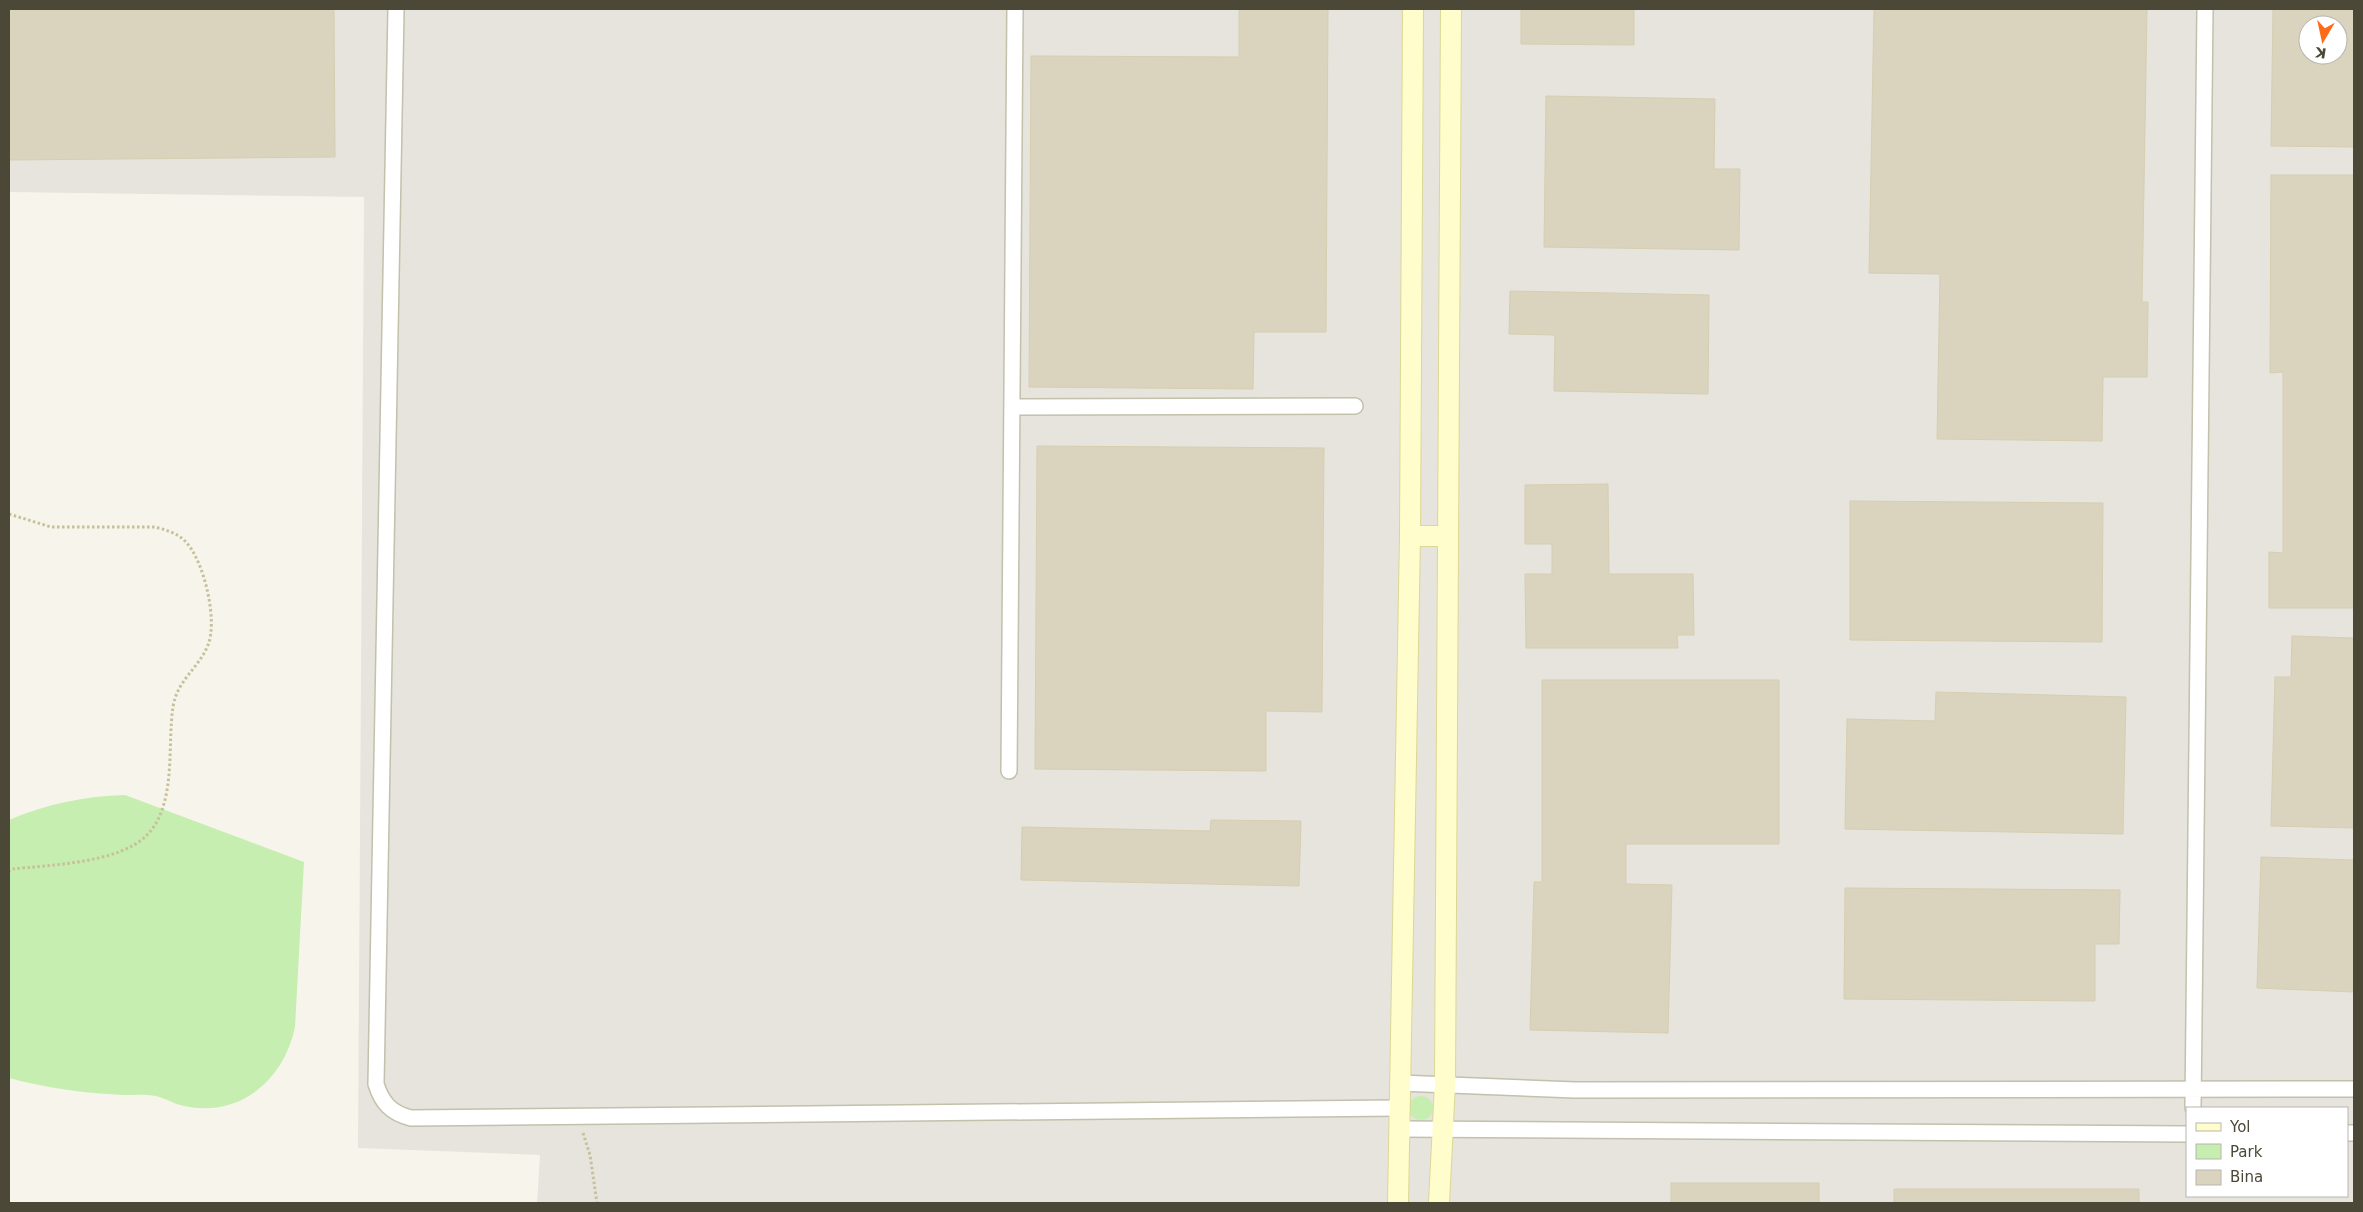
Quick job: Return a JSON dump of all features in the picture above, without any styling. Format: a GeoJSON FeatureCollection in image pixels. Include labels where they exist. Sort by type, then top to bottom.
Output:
{"type":"FeatureCollection","features":[{"type":"Feature","properties":{"kind":"street"},"geometry":{"type":"LineString","coordinates":[[396,9],[376,1084],[380,1096],[388,1107],[398,1115],[411,1118],[1399,1108]]}},
{"type":"Feature","properties":{"kind":"street"},"geometry":{"type":"LineString","coordinates":[[1009,771],[1015,9]]}},
{"type":"Feature","properties":{"kind":"street"},"geometry":{"type":"LineString","coordinates":[[1398,1203],[1410,536],[1413,9]]}},
{"type":"Feature","properties":{"kind":"street"},"geometry":{"type":"LineString","coordinates":[[1439,1203],[1444,1084],[1451,9]]}},
{"type":"Feature","properties":{"kind":"street"},"geometry":{"type":"LineString","coordinates":[[2193,1107],[2205,9]]}},
{"type":"Feature","properties":{"kind":"street"},"geometry":{"type":"LineString","coordinates":[[1012,407],[1355,406]]}},
{"type":"Feature","properties":{"kind":"street"},"geometry":{"type":"LineString","coordinates":[[1410,536],[1448,536]]}},
{"type":"Feature","properties":{"kind":"street"},"geometry":{"type":"LineString","coordinates":[[1399,1083],[1575,1090],[2354,1089]]}},
{"type":"Feature","properties":{"kind":"street"},"geometry":{"type":"LineString","coordinates":[[1399,1129],[2186,1134]]}},
{"type":"Feature","properties":{"kind":"path"},"geometry":{"type":"LineString","coordinates":[[9,514],[51,527],[155,526],[171,531],[185,541],[195,554],[212,616],[212,631],[208,646],[183,680],[173,706],[171,755],[164,803],[158,821],[146,836],[130,846],[87,861],[9,871]]}},
{"type":"Feature","properties":{"kind":"path"},"geometry":{"type":"LineString","coordinates":[[578,1116],[590,1155],[597,1203]]}},
{"type":"Feature","properties":{"kind":"shaded area"},"geometry":{"type":"Polygon","coordinates":[[[9,9],[2354,9],[2354,1203],[537,1203],[540,1155],[358,1148],[364,197],[9,192],[9,9]]]}},
{"type":"Feature","properties":{"kind":"green space"},"geometry":{"type":"Polygon","coordinates":[[[125,795],[304,862],[295,1027],[281,1063],[270,1078],[256,1091],[241,1100],[223,1106],[204,1108],[180,1105],[156,1096],[79,1091],[36,1085],[9,1078],[9,820],[37,809],[66,802],[95,797],[125,795]]]}},
{"type":"Feature","properties":{"kind":"green space"},"geometry":{"type":"Polygon","coordinates":[[[1421,1096],[1430,1099],[1433,1108],[1430,1117],[1421,1120],[1412,1117],[1409,1108],[1412,1099],[1421,1096]]]}},
{"type":"Feature","properties":{"kind":"building"},"geometry":{"type":"Polygon","coordinates":[[[9,9],[334,9],[335,157],[9,160],[9,9]]]}},
{"type":"Feature","properties":{"kind":"building"},"geometry":{"type":"Polygon","coordinates":[[[1239,9],[1328,9],[1326,332],[1254,332],[1253,389],[1029,387],[1031,56],[1239,57],[1239,9]]]}},
{"type":"Feature","properties":{"kind":"building"},"geometry":{"type":"Polygon","coordinates":[[[1521,9],[1634,9],[1634,45],[1521,44],[1521,9]]]}},
{"type":"Feature","properties":{"kind":"building"},"geometry":{"type":"Polygon","coordinates":[[[1874,9],[2147,9],[2142,302],[2148,302],[2147,377],[2103,377],[2102,441],[1937,439],[1940,274],[1869,273],[1874,9]]]}},
{"type":"Feature","properties":{"kind":"building"},"geometry":{"type":"Polygon","coordinates":[[[2273,9],[2354,9],[2354,147],[2271,146],[2273,9]]]}},
{"type":"Feature","properties":{"kind":"building"},"geometry":{"type":"Polygon","coordinates":[[[1546,96],[1715,99],[1714,169],[1740,169],[1739,250],[1544,247],[1546,96]]]}},
{"type":"Feature","properties":{"kind":"building"},"geometry":{"type":"Polygon","coordinates":[[[2271,175],[2354,175],[2354,608],[2269,608],[2269,552],[2283,553],[2283,372],[2270,373],[2271,175]]]}},
{"type":"Feature","properties":{"kind":"building"},"geometry":{"type":"Polygon","coordinates":[[[1510,291],[1709,295],[1708,394],[1554,391],[1555,335],[1509,334],[1510,291]]]}},
{"type":"Feature","properties":{"kind":"building"},"geometry":{"type":"Polygon","coordinates":[[[1037,446],[1324,448],[1322,712],[1266,711],[1266,771],[1035,769],[1037,446]]]}},
{"type":"Feature","properties":{"kind":"building"},"geometry":{"type":"Polygon","coordinates":[[[1608,484],[1609,574],[1693,574],[1694,635],[1677,635],[1678,648],[1526,648],[1525,574],[1552,574],[1552,544],[1525,544],[1525,485],[1608,484]]]}},
{"type":"Feature","properties":{"kind":"building"},"geometry":{"type":"Polygon","coordinates":[[[1850,501],[2103,503],[2102,642],[1850,640],[1850,501]]]}},
{"type":"Feature","properties":{"kind":"building"},"geometry":{"type":"Polygon","coordinates":[[[2292,636],[2354,638],[2354,828],[2271,826],[2275,677],[2291,677],[2292,636]]]}},
{"type":"Feature","properties":{"kind":"building"},"geometry":{"type":"Polygon","coordinates":[[[1542,680],[1779,680],[1779,844],[1626,844],[1626,884],[1672,885],[1668,1033],[1530,1030],[1534,882],[1542,882],[1542,680]]]}},
{"type":"Feature","properties":{"kind":"building"},"geometry":{"type":"Polygon","coordinates":[[[1936,692],[2126,697],[2123,834],[1845,829],[1847,719],[1935,721],[1936,692]]]}},
{"type":"Feature","properties":{"kind":"building"},"geometry":{"type":"Polygon","coordinates":[[[1211,820],[1301,821],[1299,886],[1021,880],[1022,827],[1210,831],[1211,820]]]}},
{"type":"Feature","properties":{"kind":"building"},"geometry":{"type":"Polygon","coordinates":[[[2261,857],[2354,860],[2354,992],[2257,988],[2261,857]]]}},
{"type":"Feature","properties":{"kind":"building"},"geometry":{"type":"Polygon","coordinates":[[[1845,888],[2120,890],[2119,944],[2095,944],[2095,1001],[1844,999],[1845,888]]]}},
{"type":"Feature","properties":{"kind":"building"},"geometry":{"type":"Polygon","coordinates":[[[1671,1183],[1819,1183],[1819,1203],[1671,1203],[1671,1183]]]}},
{"type":"Feature","properties":{"kind":"building"},"geometry":{"type":"Polygon","coordinates":[[[1894,1189],[2139,1189],[2139,1203],[1894,1203],[1894,1189]]]}}]}
